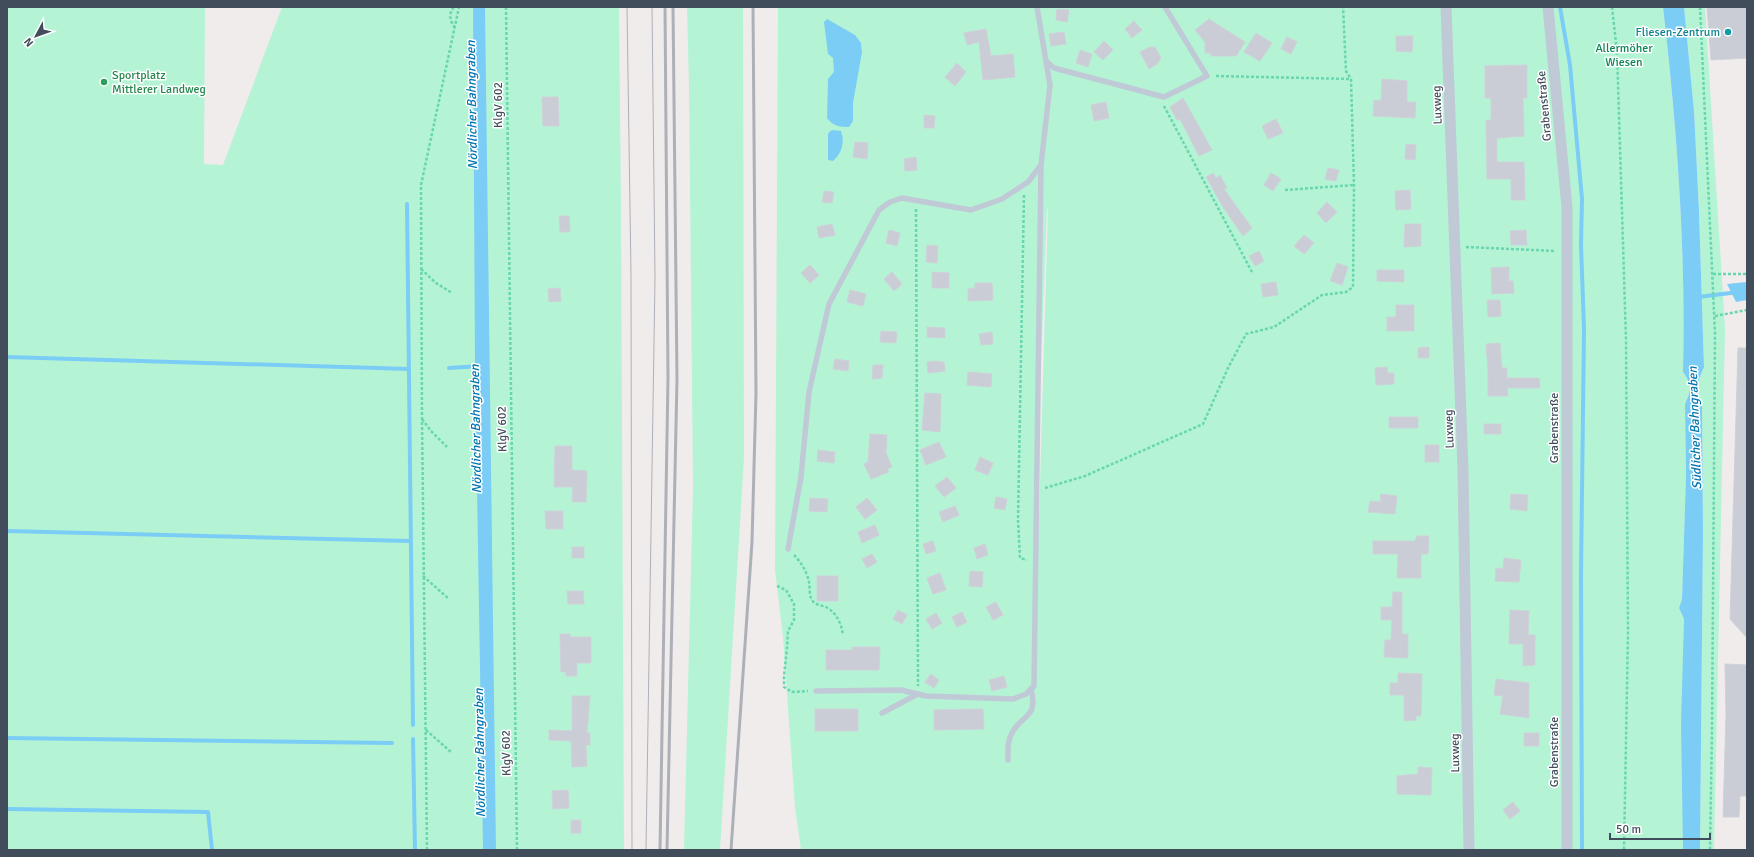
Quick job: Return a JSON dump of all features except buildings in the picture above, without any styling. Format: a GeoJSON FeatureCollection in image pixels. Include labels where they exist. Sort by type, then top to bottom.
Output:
{"type":"FeatureCollection","features":[{"type":"Feature","properties":{"kind":"street","name":"Luxweg"},"geometry":{"type":"LineString","coordinates":[[1446,7],[1463,470],[1469,850]]}},
{"type":"Feature","properties":{"kind":"street","name":"Grabenstraße"},"geometry":{"type":"LineString","coordinates":[[1548,7],[1567,207],[1567,850]]}},
{"type":"Feature","properties":{"kind":"lane"},"geometry":{"type":"LineString","coordinates":[[816,691],[901,690],[926,696],[1013,699],[1026,694],[1034,686],[1041,165],[1050,85],[1037,7]]}},
{"type":"Feature","properties":{"kind":"lane"},"geometry":{"type":"LineString","coordinates":[[1046,61],[1054,68],[1164,96],[1207,76],[1165,7]]}},
{"type":"Feature","properties":{"kind":"lane"},"geometry":{"type":"LineString","coordinates":[[788,549],[801,477],[810,392],[829,304],[879,210],[890,202],[902,198],[971,210],[1002,199],[1024,185],[1041,165]]}},
{"type":"Feature","properties":{"kind":"lane"},"geometry":{"type":"LineString","coordinates":[[1008,760],[1008,744],[1011,734],[1016,726],[1031,712],[1031,689]]}},
{"type":"Feature","properties":{"kind":"lane"},"geometry":{"type":"LineString","coordinates":[[882,713],[918,694]]}},
{"type":"Feature","properties":{"kind":"path"},"geometry":{"type":"LineString","coordinates":[[454,7],[450,13],[450,18],[455,28]]}},
{"type":"Feature","properties":{"kind":"path"},"geometry":{"type":"LineString","coordinates":[[427,850],[423,576],[421,185],[459,7]]}},
{"type":"Feature","properties":{"kind":"path","name":"KlgV 602"},"geometry":{"type":"LineString","coordinates":[[506,7],[517,850]]}},
{"type":"Feature","properties":{"kind":"path"},"geometry":{"type":"LineString","coordinates":[[1036,490],[1085,476],[1203,424],[1228,368],[1246,334],[1274,327],[1322,294],[1346,292],[1353,287],[1354,185],[1351,80],[1346,71],[1343,7]]}},
{"type":"Feature","properties":{"kind":"path"},"geometry":{"type":"LineString","coordinates":[[1612,7],[1618,52],[1626,340],[1628,633],[1624,850]]}},
{"type":"Feature","properties":{"kind":"path"},"geometry":{"type":"LineString","coordinates":[[1700,7],[1715,316],[1710,850]]}},
{"type":"Feature","properties":{"kind":"path"},"geometry":{"type":"LineString","coordinates":[[1207,76],[1351,80]]}},
{"type":"Feature","properties":{"kind":"path"},"geometry":{"type":"LineString","coordinates":[[1158,95],[1253,274]]}},
{"type":"Feature","properties":{"kind":"path"},"geometry":{"type":"LineString","coordinates":[[1024,185],[1018,520],[1020,558],[1035,563]]}},
{"type":"Feature","properties":{"kind":"path"},"geometry":{"type":"LineString","coordinates":[[1285,190],[1354,185]]}},
{"type":"Feature","properties":{"kind":"path"},"geometry":{"type":"LineString","coordinates":[[916,201],[918,694]]}},
{"type":"Feature","properties":{"kind":"path"},"geometry":{"type":"LineString","coordinates":[[1455,247],[1567,252]]}},
{"type":"Feature","properties":{"kind":"path"},"geometry":{"type":"LineString","coordinates":[[421,269],[436,283],[452,293]]}},
{"type":"Feature","properties":{"kind":"path"},"geometry":{"type":"LineString","coordinates":[[1713,274],[1747,274]]}},
{"type":"Feature","properties":{"kind":"path"},"geometry":{"type":"LineString","coordinates":[[1715,316],[1747,310]]}},
{"type":"Feature","properties":{"kind":"path"},"geometry":{"type":"LineString","coordinates":[[422,418],[430,431],[447,447]]}},
{"type":"Feature","properties":{"kind":"path"},"geometry":{"type":"LineString","coordinates":[[788,549],[798,558],[804,568],[809,580],[811,599],[815,604],[827,607],[836,615],[841,624],[843,635]]}},
{"type":"Feature","properties":{"kind":"path"},"geometry":{"type":"LineString","coordinates":[[423,576],[449,599]]}},
{"type":"Feature","properties":{"kind":"path"},"geometry":{"type":"LineString","coordinates":[[777,586],[786,590],[794,604],[794,620],[788,631],[788,648],[784,687],[792,692],[816,691]]}},
{"type":"Feature","properties":{"kind":"path"},"geometry":{"type":"LineString","coordinates":[[426,730],[451,752]]}},
{"type":"Feature","properties":{"kind":"green space"},"geometry":{"type":"Polygon","coordinates":[[[7,7],[205,7],[204,164],[223,165],[282,7],[619,7],[624,850],[7,850],[7,7]]]}},
{"type":"Feature","properties":{"kind":"green space"},"geometry":{"type":"Polygon","coordinates":[[[687,7],[743,7],[744,457],[720,850],[684,850],[693,488],[687,7]]]}},
{"type":"Feature","properties":{"kind":"green space","name":"Allermöher Wiesen"},"geometry":{"type":"Polygon","coordinates":[[[778,7],[1663,7],[1676,143],[1682,235],[1684,326],[1683,372],[1688,380],[1690,388],[1685,404],[1686,475],[1682,599],[1679,608],[1684,619],[1683,850],[801,850],[795,807],[783,637],[775,570],[778,7]],[[1048,209],[1036,490],[1038,552],[1048,209]]]}},
{"type":"Feature","properties":{"kind":"green space"},"geometry":{"type":"Polygon","coordinates":[[[1684,7],[1705,7],[1725,329],[1714,850],[1700,850],[1703,533],[1702,404],[1698,394],[1698,382],[1704,367],[1694,111],[1684,7]]]}},
{"type":"Feature","properties":{"kind":"water"},"geometry":{"type":"Polygon","coordinates":[[[473,7],[485,7],[496,850],[483,850],[475,367],[473,7]]]}},
{"type":"Feature","properties":{"kind":"water","name":"Südlicher Bahngraben"},"geometry":{"type":"Polygon","coordinates":[[[1663,7],[1684,7],[1694,111],[1699,211],[1704,367],[1698,382],[1698,394],[1702,404],[1703,533],[1700,850],[1683,850],[1681,723],[1684,619],[1679,608],[1682,599],[1686,475],[1685,404],[1690,388],[1688,380],[1683,372],[1684,326],[1682,235],[1676,143],[1663,7]]]}},
{"type":"Feature","properties":{"kind":"water"},"geometry":{"type":"Polygon","coordinates":[[[827,19],[855,35],[861,43],[862,52],[853,103],[853,121],[849,127],[836,126],[827,118],[828,79],[834,72],[833,58],[828,54],[824,22],[827,19]]]}},
{"type":"Feature","properties":{"kind":"water"},"geometry":{"type":"Polygon","coordinates":[[[833,130],[841,131],[843,143],[841,151],[833,161],[828,160],[828,134],[833,130]]]}},
{"type":"Feature","properties":{"kind":"water"},"geometry":{"type":"Polygon","coordinates":[[[1747,282],[1747,300],[1736,302],[1727,284],[1747,282]]]}},
{"type":"Feature","properties":{"kind":"waterway"},"geometry":{"type":"LineString","coordinates":[[1560,7],[1570,65],[1582,199],[1581,245],[1584,329],[1581,575],[1582,850]]}},
{"type":"Feature","properties":{"kind":"waterway"},"geometry":{"type":"LineString","coordinates":[[407,204],[413,725]]}},
{"type":"Feature","properties":{"kind":"waterway"},"geometry":{"type":"LineString","coordinates":[[1698,297],[1747,291]]}},
{"type":"Feature","properties":{"kind":"waterway"},"geometry":{"type":"LineString","coordinates":[[7,357],[409,369]]}},
{"type":"Feature","properties":{"kind":"waterway","name":"Nördlicher Bahngraben"},"geometry":{"type":"LineString","coordinates":[[449,368],[480,366]]}},
{"type":"Feature","properties":{"kind":"waterway"},"geometry":{"type":"LineString","coordinates":[[7,531],[410,541]]}},
{"type":"Feature","properties":{"kind":"waterway"},"geometry":{"type":"LineString","coordinates":[[7,738],[392,743]]}},
{"type":"Feature","properties":{"kind":"waterway"},"geometry":{"type":"LineString","coordinates":[[413,739],[415,850]]}},
{"type":"Feature","properties":{"kind":"waterway"},"geometry":{"type":"LineString","coordinates":[[7,809],[208,812],[212,850]]}},
{"type":"Feature","properties":{"kind":"tram line"},"geometry":{"type":"LineString","coordinates":[[627,7],[631,274],[632,850]]}},
{"type":"Feature","properties":{"kind":"tram line"},"geometry":{"type":"LineString","coordinates":[[646,850],[655,278],[652,7]]}},
{"type":"Feature","properties":{"kind":"railway"},"geometry":{"type":"LineString","coordinates":[[660,850],[668,378],[665,7]]}},
{"type":"Feature","properties":{"kind":"railway"},"geometry":{"type":"LineString","coordinates":[[667,850],[677,379],[673,7]]}},
{"type":"Feature","properties":{"kind":"railway"},"geometry":{"type":"LineString","coordinates":[[731,850],[752,542],[756,393],[753,7]]}},
{"type":"Feature","properties":{"kind":"place","name":"Fliesen-Zentrum"},"geometry":{"type":"Point","coordinates":[1728,32]}},
{"type":"Feature","properties":{"kind":"place","name":"Sportplatz Mittlerer Landweg"},"geometry":{"type":"Point","coordinates":[104,82]}}]}
